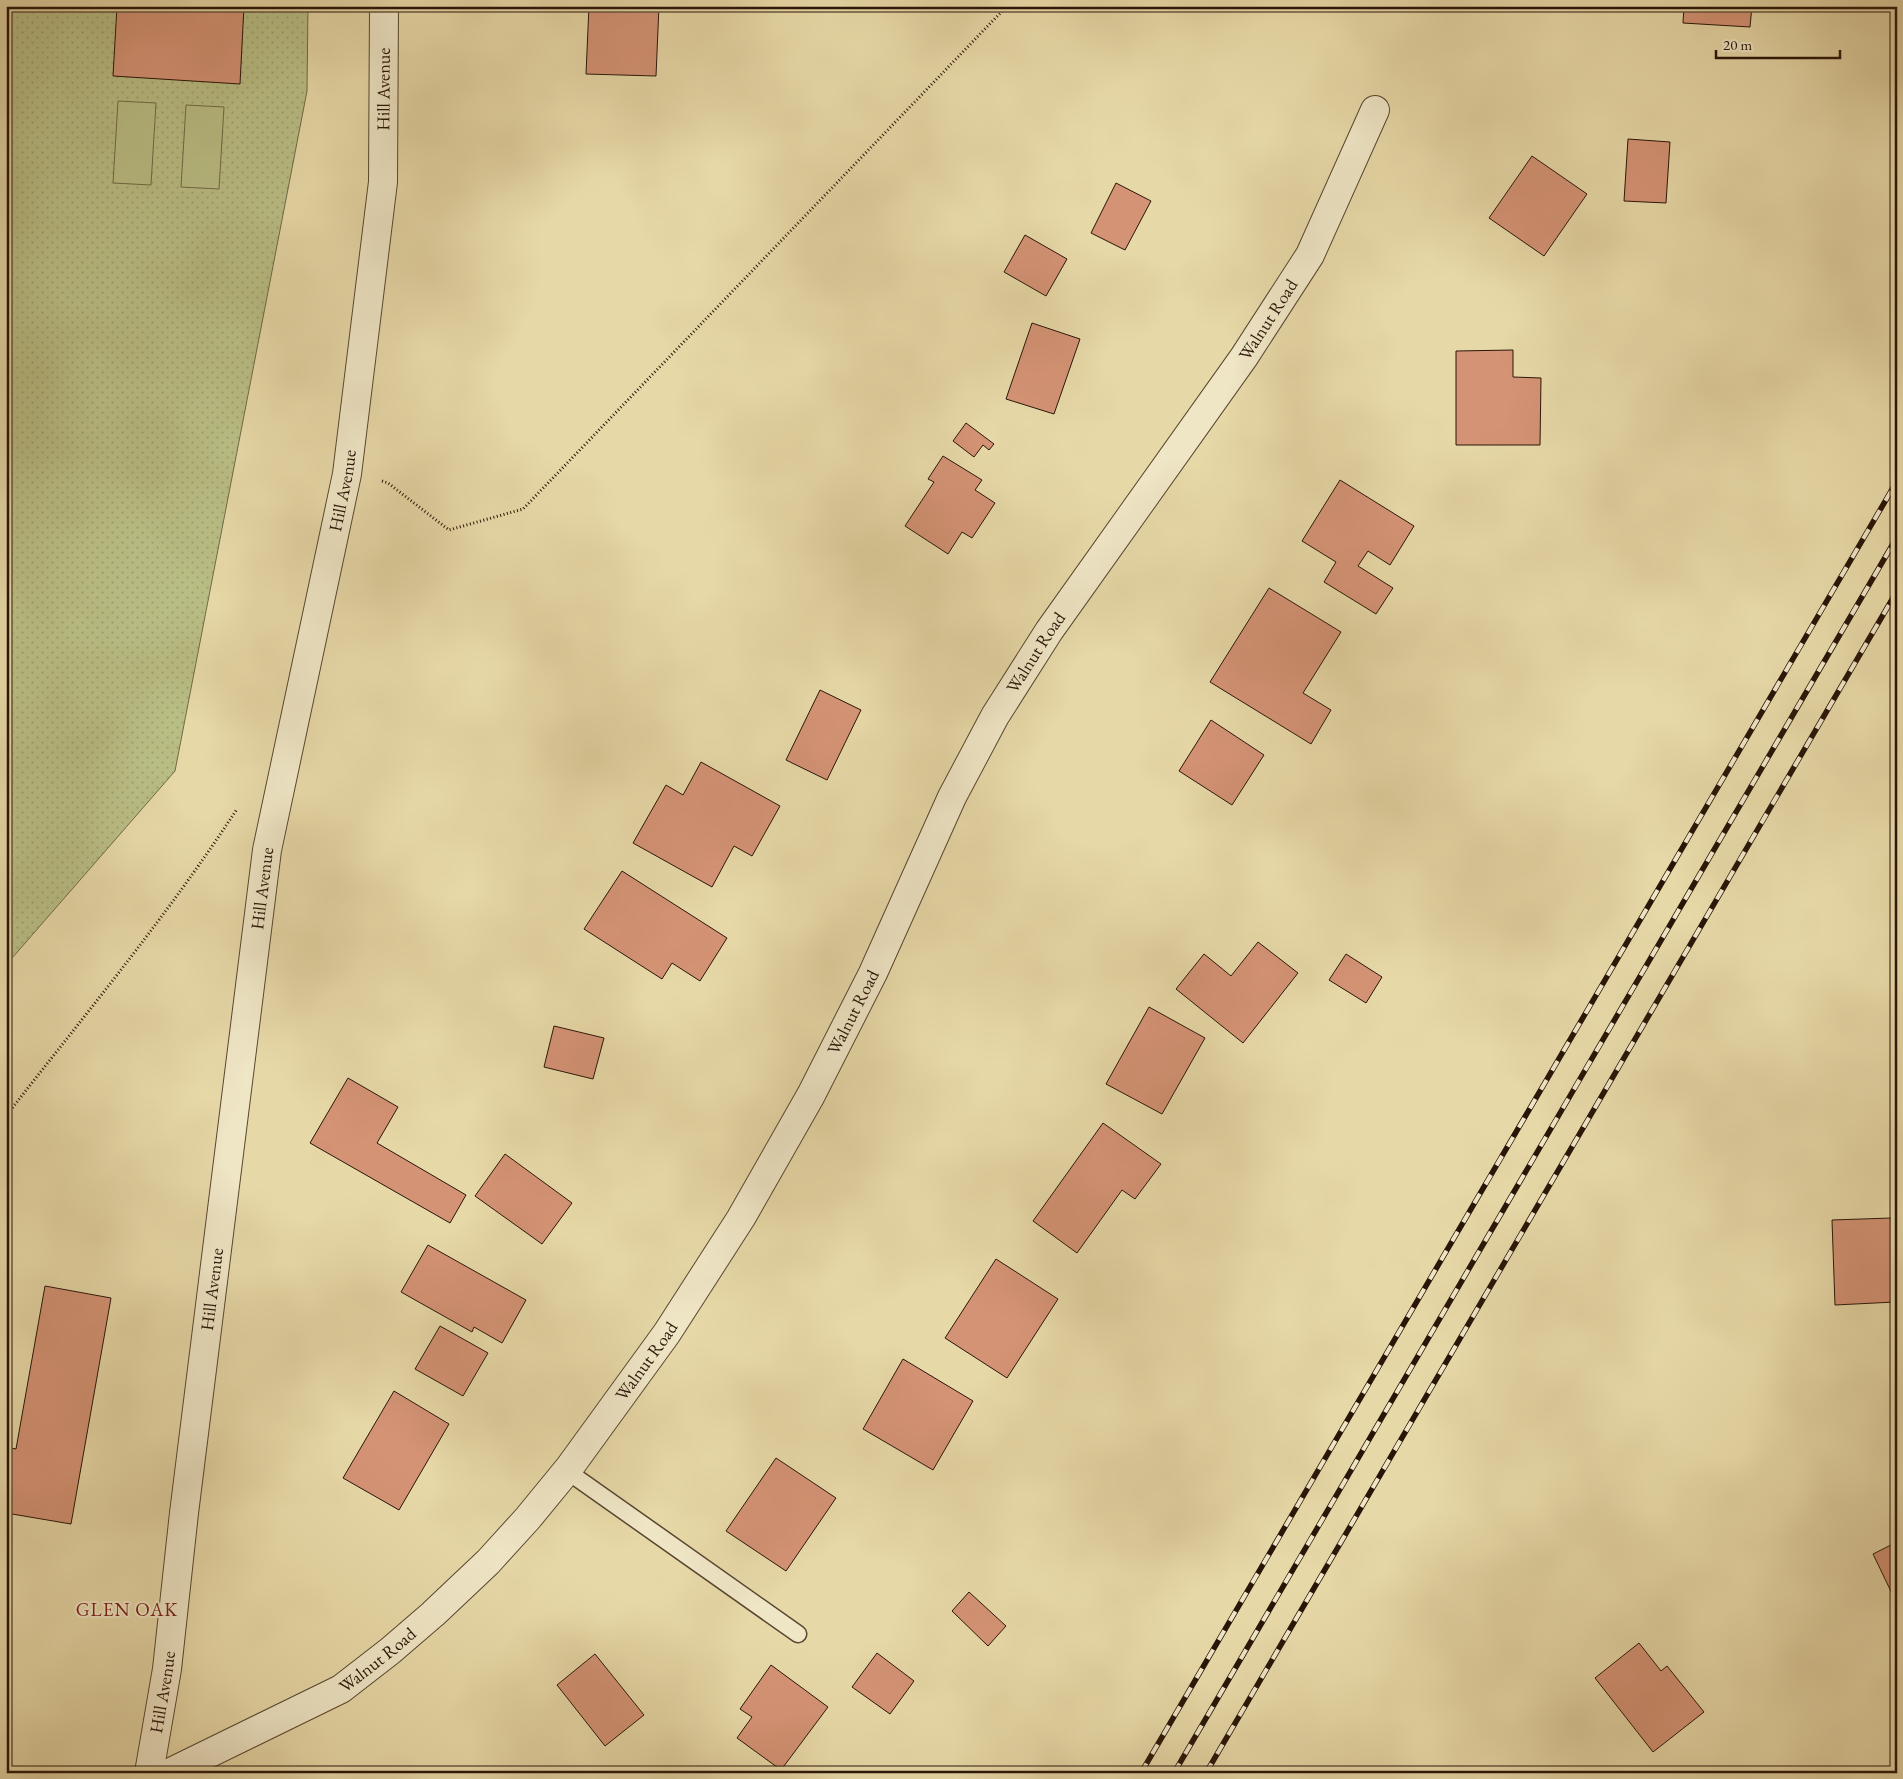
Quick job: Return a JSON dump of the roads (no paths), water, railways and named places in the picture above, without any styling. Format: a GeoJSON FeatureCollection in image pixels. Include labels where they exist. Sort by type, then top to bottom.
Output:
{"type":"FeatureCollection","features":[{"type":"Feature","properties":{"kind":"street","name":"Hill Avenue"},"geometry":{"type":"LineString","coordinates":[[150,1773],[168,1669],[184,1513],[267,850],[347,474],[383,182],[384,6]]}},
{"type":"Feature","properties":{"kind":"street","name":"Walnut Road"},"geometry":{"type":"LineString","coordinates":[[169,1773],[341,1689],[390,1651],[433,1614],[488,1562],[567,1471],[667,1333],[741,1218],[815,1087],[873,973],[952,797],[995,716],[1049,631],[1244,357],[1310,256],[1375,110]]}},
{"type":"Feature","properties":{"kind":"lane"},"geometry":{"type":"LineString","coordinates":[[567,1471],[798,1634]]}},
{"type":"Feature","properties":{"kind":"railway"},"geometry":{"type":"LineString","coordinates":[[1141,1773],[1897,481]]}},
{"type":"Feature","properties":{"kind":"railway"},"geometry":{"type":"LineString","coordinates":[[1174,1773],[1897,537]]}},
{"type":"Feature","properties":{"kind":"railway"},"geometry":{"type":"LineString","coordinates":[[1206,1773],[1897,591]]}},
{"type":"Feature","properties":{"kind":"district","name":"GLEN OAK"},"geometry":{"type":"Point","coordinates":[127,1609]}}]}
